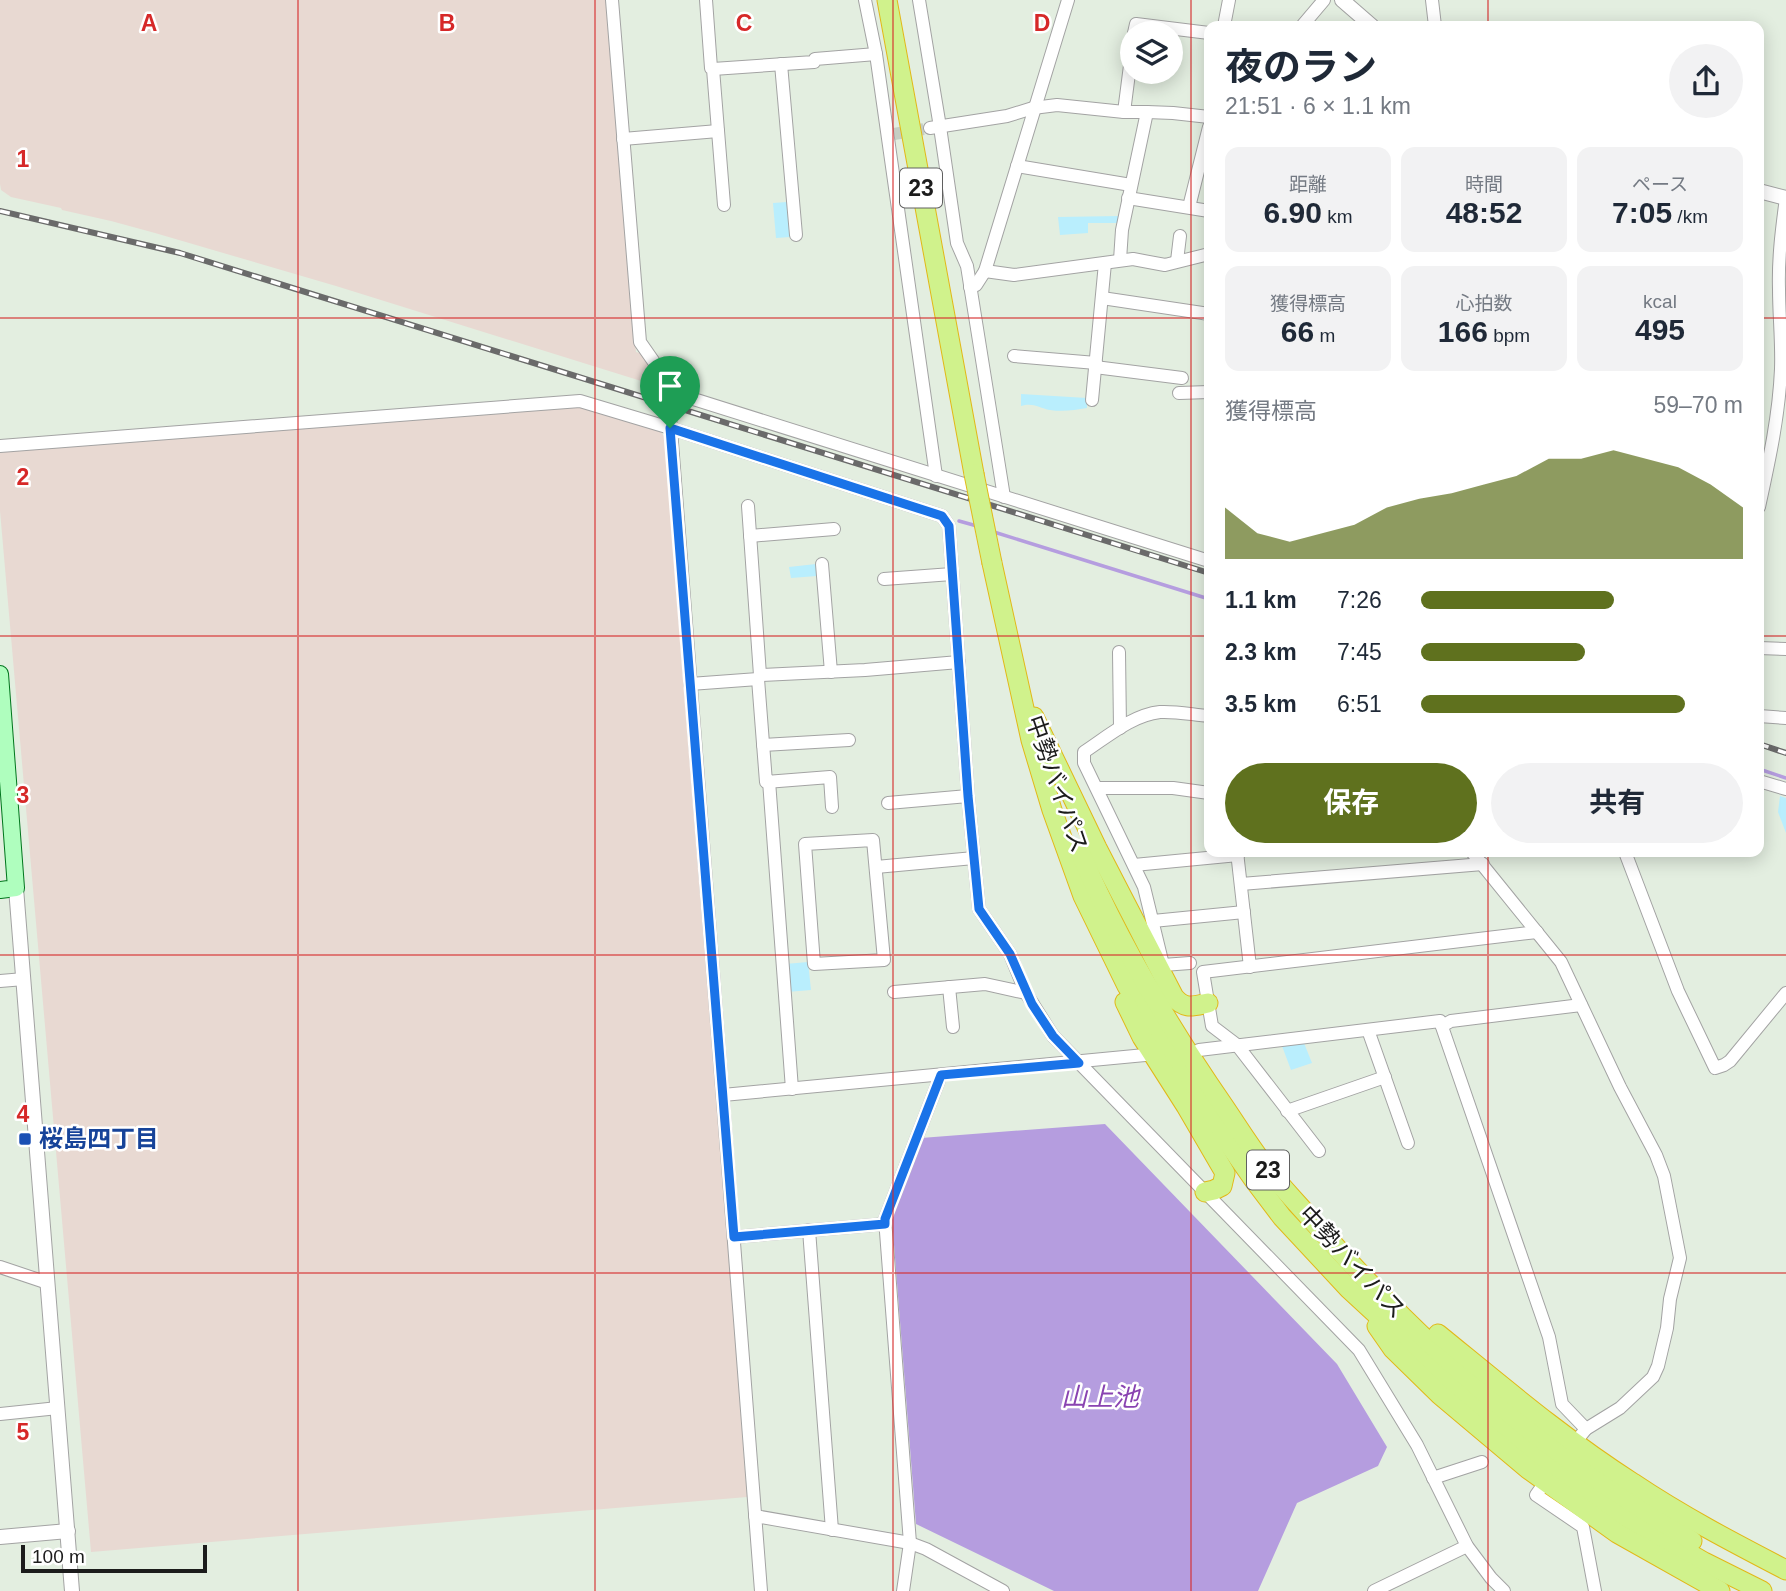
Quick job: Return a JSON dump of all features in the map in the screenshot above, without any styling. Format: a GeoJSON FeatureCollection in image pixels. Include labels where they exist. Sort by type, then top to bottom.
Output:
{"type":"FeatureCollection","features":[{"type":"Feature","properties":{"kind":"highway","name":"中勢バイパス"},"geometry":{"type":"LineString","coordinates":[[887,0],[974,474],[1031,740],[1052,810],[1083,896],[1127,986],[1254,1180],[1282,1216],[1349,1289],[1478,1408],[1524,1445],[1626,1517],[1781,1591]]}},
{"type":"Feature","properties":{"kind":"highway","name":"中勢バイパス"},"geometry":{"type":"LineString","coordinates":[[1012,648],[1061,807],[1095,888],[1146,985],[1267,1170],[1352,1266],[1473,1383],[1569,1460],[1707,1557],[1762,1591]]}},
{"type":"Feature","properties":{"kind":"highway"},"geometry":{"type":"LineString","coordinates":[[1031,710],[1097,848],[1174,997],[1181,1005],[1208,1003]]}},
{"type":"Feature","properties":{"kind":"highway"},"geometry":{"type":"LineString","coordinates":[[1094,917],[1120,991],[1142,1037],[1225,1173],[1222,1186],[1205,1192]]}},
{"type":"Feature","properties":{"kind":"highway"},"geometry":{"type":"LineString","coordinates":[[1352,1266],[1553,1427],[1631,1482],[1685,1516],[1786,1570]]}},
{"type":"Feature","properties":{"kind":"highway"},"geometry":{"type":"LineString","coordinates":[[1349,1289],[1393,1349],[1467,1419],[1528,1469],[1617,1533],[1720,1591]]}},
{"type":"Feature","properties":{"kind":"main road"},"geometry":{"type":"LineString","coordinates":[[0,685],[8,889]]}},
{"type":"Feature","properties":{"kind":"street"},"geometry":{"type":"LineString","coordinates":[[612,0],[640,342],[663,374],[668,391],[761,1591]]}},
{"type":"Feature","properties":{"kind":"street"},"geometry":{"type":"LineString","coordinates":[[706,0],[724,205]]}},
{"type":"Feature","properties":{"kind":"street"},"geometry":{"type":"LineString","coordinates":[[865,0],[890,135],[936,476]]}},
{"type":"Feature","properties":{"kind":"street"},"geometry":{"type":"LineString","coordinates":[[919,0],[935,127],[957,243],[967,266],[1004,498]]}},
{"type":"Feature","properties":{"kind":"street"},"geometry":{"type":"LineString","coordinates":[[970,287],[975,285],[985,271],[1068,0]]}},
{"type":"Feature","properties":{"kind":"street"},"geometry":{"type":"LineString","coordinates":[[1225,21],[1229,0]]}},
{"type":"Feature","properties":{"kind":"street"},"geometry":{"type":"LineString","coordinates":[[1306,21],[1324,0]]}},
{"type":"Feature","properties":{"kind":"street"},"geometry":{"type":"LineString","coordinates":[[1342,0],[1365,21]]}},
{"type":"Feature","properties":{"kind":"street"},"geometry":{"type":"LineString","coordinates":[[1432,0],[1434,21]]}},
{"type":"Feature","properties":{"kind":"street"},"geometry":{"type":"LineString","coordinates":[[1183,30],[1204,32]]}},
{"type":"Feature","properties":{"kind":"street"},"geometry":{"type":"LineString","coordinates":[[713,69],[814,62],[816,59],[876,54]]}},
{"type":"Feature","properties":{"kind":"street"},"geometry":{"type":"LineString","coordinates":[[782,64],[796,235]]}},
{"type":"Feature","properties":{"kind":"street"},"geometry":{"type":"LineString","coordinates":[[1124,111],[1128,84]]}},
{"type":"Feature","properties":{"kind":"street"},"geometry":{"type":"LineString","coordinates":[[935,127],[1057,105],[1204,116]]}},
{"type":"Feature","properties":{"kind":"street"},"geometry":{"type":"LineString","coordinates":[[1120,260],[1129,191],[1147,112]]}},
{"type":"Feature","properties":{"kind":"street"},"geometry":{"type":"LineString","coordinates":[[623,139],[718,131]]}},
{"type":"Feature","properties":{"kind":"street"},"geometry":{"type":"LineString","coordinates":[[1189,207],[1204,147]]}},
{"type":"Feature","properties":{"kind":"street"},"geometry":{"type":"LineString","coordinates":[[1017,166],[1204,210]]}},
{"type":"Feature","properties":{"kind":"street"},"geometry":{"type":"LineString","coordinates":[[1764,192],[1786,198],[1780,248],[1782,332],[1779,397],[1764,484]]}},
{"type":"Feature","properties":{"kind":"street"},"geometry":{"type":"LineString","coordinates":[[1177,261],[1180,236]]}},
{"type":"Feature","properties":{"kind":"street"},"geometry":{"type":"LineString","coordinates":[[985,271],[1014,275],[1133,259],[1165,265],[1204,255]]}},
{"type":"Feature","properties":{"kind":"street"},"geometry":{"type":"LineString","coordinates":[[1092,400],[1105,263]]}},
{"type":"Feature","properties":{"kind":"street"},"geometry":{"type":"LineString","coordinates":[[1101,298],[1204,313]]}},
{"type":"Feature","properties":{"kind":"street"},"geometry":{"type":"LineString","coordinates":[[1014,356],[1182,378]]}},
{"type":"Feature","properties":{"kind":"street"},"geometry":{"type":"LineString","coordinates":[[668,391],[1204,559]]}},
{"type":"Feature","properties":{"kind":"street"},"geometry":{"type":"LineString","coordinates":[[1180,393],[1204,392]]}},
{"type":"Feature","properties":{"kind":"street"},"geometry":{"type":"LineString","coordinates":[[0,446],[580,401],[942,516],[949,526],[968,796],[979,909],[1010,954],[1026,993],[1053,1036],[1359,1350],[1417,1445],[1467,1546],[1504,1591]]}},
{"type":"Feature","properties":{"kind":"street"},"geometry":{"type":"LineString","coordinates":[[748,506],[766,782],[830,777],[832,807]]}},
{"type":"Feature","properties":{"kind":"street"},"geometry":{"type":"LineString","coordinates":[[750,537],[834,528]]}},
{"type":"Feature","properties":{"kind":"street"},"geometry":{"type":"LineString","coordinates":[[822,564],[831,672]]}},
{"type":"Feature","properties":{"kind":"street"},"geometry":{"type":"LineString","coordinates":[[884,579],[952,574]]}},
{"type":"Feature","properties":{"kind":"street"},"geometry":{"type":"LineString","coordinates":[[1764,648],[1786,649]]}},
{"type":"Feature","properties":{"kind":"street"},"geometry":{"type":"LineString","coordinates":[[1119,652],[1120,728]]}},
{"type":"Feature","properties":{"kind":"street"},"geometry":{"type":"LineString","coordinates":[[690,684],[959,662]]}},
{"type":"Feature","properties":{"kind":"street"},"geometry":{"type":"LineString","coordinates":[[1190,963],[1163,965],[1144,887],[1084,763],[1084,752],[1143,715],[1162,712],[1204,716]]}},
{"type":"Feature","properties":{"kind":"street"},"geometry":{"type":"LineString","coordinates":[[1764,716],[1786,718]]}},
{"type":"Feature","properties":{"kind":"street"},"geometry":{"type":"LineString","coordinates":[[763,745],[849,740]]}},
{"type":"Feature","properties":{"kind":"street"},"geometry":{"type":"LineString","coordinates":[[769,781],[792,1089]]}},
{"type":"Feature","properties":{"kind":"street"},"geometry":{"type":"LineString","coordinates":[[1764,782],[1786,789]]}},
{"type":"Feature","properties":{"kind":"street"},"geometry":{"type":"LineString","coordinates":[[1097,788],[1173,788],[1204,792]]}},
{"type":"Feature","properties":{"kind":"street"},"geometry":{"type":"LineString","coordinates":[[888,803],[968,796]]}},
{"type":"Feature","properties":{"kind":"street"},"geometry":{"type":"LineString","coordinates":[[873,840],[876,867],[884,960],[814,964],[805,844],[873,840]]}},
{"type":"Feature","properties":{"kind":"street"},"geometry":{"type":"LineString","coordinates":[[1134,865],[1204,857]]}},
{"type":"Feature","properties":{"kind":"street"},"geometry":{"type":"LineString","coordinates":[[1238,857],[1250,967]]}},
{"type":"Feature","properties":{"kind":"street"},"geometry":{"type":"LineString","coordinates":[[1477,857],[1561,962],[1624,1096],[1656,1155],[1664,1177],[1680,1258],[1670,1298],[1667,1328],[1653,1377],[1620,1408],[1586,1429],[1577,1440]]}},
{"type":"Feature","properties":{"kind":"street"},"geometry":{"type":"LineString","coordinates":[[1627,857],[1678,991],[1715,1068],[1730,1061],[1786,993]]}},
{"type":"Feature","properties":{"kind":"street"},"geometry":{"type":"LineString","coordinates":[[876,867],[974,858]]}},
{"type":"Feature","properties":{"kind":"street"},"geometry":{"type":"LineString","coordinates":[[1241,884],[1483,864]]}},
{"type":"Feature","properties":{"kind":"street"},"geometry":{"type":"LineString","coordinates":[[8,889],[24,979],[72,1591]]}},
{"type":"Feature","properties":{"kind":"street"},"geometry":{"type":"LineString","coordinates":[[1153,921],[1244,912]]}},
{"type":"Feature","properties":{"kind":"street"},"geometry":{"type":"LineString","coordinates":[[1319,1151],[1237,1045],[1212,1026],[1203,972],[1536,932]]}},
{"type":"Feature","properties":{"kind":"street"},"geometry":{"type":"LineString","coordinates":[[0,981],[24,979]]}},
{"type":"Feature","properties":{"kind":"street"},"geometry":{"type":"LineString","coordinates":[[894,992],[985,984],[1026,993]]}},
{"type":"Feature","properties":{"kind":"street"},"geometry":{"type":"LineString","coordinates":[[949,987],[953,1027]]}},
{"type":"Feature","properties":{"kind":"street"},"geometry":{"type":"LineString","coordinates":[[1442,1026],[1451,1021],[1581,1005]]}},
{"type":"Feature","properties":{"kind":"street"},"geometry":{"type":"LineString","coordinates":[[1199,1049],[1440,1021],[1549,1337],[1562,1404],[1586,1429]]}},
{"type":"Feature","properties":{"kind":"street"},"geometry":{"type":"LineString","coordinates":[[1368,1030],[1408,1143]]}},
{"type":"Feature","properties":{"kind":"street"},"geometry":{"type":"LineString","coordinates":[[723,1095],[1145,1055]]}},
{"type":"Feature","properties":{"kind":"street"},"geometry":{"type":"LineString","coordinates":[[903,1591],[910,1544],[885,1219],[941,1075]]}},
{"type":"Feature","properties":{"kind":"street"},"geometry":{"type":"LineString","coordinates":[[1287,1111],[1385,1077]]}},
{"type":"Feature","properties":{"kind":"street"},"geometry":{"type":"LineString","coordinates":[[734,1237],[885,1224]]}},
{"type":"Feature","properties":{"kind":"street"},"geometry":{"type":"LineString","coordinates":[[809,1230],[832,1530]]}},
{"type":"Feature","properties":{"kind":"street"},"geometry":{"type":"LineString","coordinates":[[0,1267],[48,1283]]}},
{"type":"Feature","properties":{"kind":"street"},"geometry":{"type":"LineString","coordinates":[[0,1414],[58,1408]]}},
{"type":"Feature","properties":{"kind":"street"},"geometry":{"type":"LineString","coordinates":[[1433,1478],[1482,1462]]}},
{"type":"Feature","properties":{"kind":"street"},"geometry":{"type":"LineString","coordinates":[[1541,1488],[1536,1495],[1583,1527],[1595,1591]]}},
{"type":"Feature","properties":{"kind":"street"},"geometry":{"type":"LineString","coordinates":[[755,1516],[910,1544],[926,1549],[1003,1591]]}},
{"type":"Feature","properties":{"kind":"street"},"geometry":{"type":"LineString","coordinates":[[2,1538],[68,1531]]}},
{"type":"Feature","properties":{"kind":"street"},"geometry":{"type":"LineString","coordinates":[[1374,1591],[1467,1546]]}},
{"type":"Feature","properties":{"kind":"street"},"geometry":{"type":"LineString","coordinates":[[1395,1581],[1405,1591]]}},
{"type":"Feature","properties":{"kind":"shaded area"},"geometry":{"type":"Polygon","coordinates":[[[0,0],[608,0],[636,352],[643,354],[659,378],[658,383],[654,385],[155,233],[11,197],[1,190],[0,184],[0,0]]]}},
{"type":"Feature","properties":{"kind":"shaded area"},"geometry":{"type":"Polygon","coordinates":[[[787,202],[790,237],[776,238],[773,203],[787,202]]]}},
{"type":"Feature","properties":{"kind":"shaded area"},"geometry":{"type":"Polygon","coordinates":[[[1119,216],[1118,223],[1088,223],[1088,233],[1060,235],[1058,217],[1119,216]]]}},
{"type":"Feature","properties":{"kind":"shaded area"},"geometry":{"type":"Polygon","coordinates":[[[1021,394],[1087,398],[1087,408],[1060,411],[1033,405],[1021,406],[1021,394]]]}},
{"type":"Feature","properties":{"kind":"shaded area"},"geometry":{"type":"Polygon","coordinates":[[[584,407],[660,431],[664,436],[747,1497],[91,1552],[0,511],[0,453],[9,450],[584,407]]]}},
{"type":"Feature","properties":{"kind":"shaded area"},"geometry":{"type":"Polygon","coordinates":[[[816,564],[817,576],[791,578],[789,567],[816,564]]]}},
{"type":"Feature","properties":{"kind":"shaded area"},"geometry":{"type":"Polygon","coordinates":[[[1780,796],[1786,798],[1786,833],[1778,812],[1780,796]]]}},
{"type":"Feature","properties":{"kind":"shaded area"},"geometry":{"type":"Polygon","coordinates":[[[808,962],[811,990],[787,992],[785,964],[808,962]]]}},
{"type":"Feature","properties":{"kind":"shaded area"},"geometry":{"type":"Polygon","coordinates":[[[1304,1043],[1312,1063],[1291,1070],[1282,1046],[1304,1043]]]}},
{"type":"Feature","properties":{"kind":"water","name":"山上池"},"geometry":{"type":"Polygon","coordinates":[[[1105,1124],[1337,1364],[1387,1447],[1378,1466],[1297,1503],[1258,1591],[1054,1591],[916,1524],[892,1219],[921,1138],[1105,1124]]]}},
{"type":"Feature","properties":{"kind":"waterway"},"geometry":{"type":"LineString","coordinates":[[959,521],[977,526]]}},
{"type":"Feature","properties":{"kind":"waterway"},"geometry":{"type":"LineString","coordinates":[[994,532],[1204,597]]}},
{"type":"Feature","properties":{"kind":"waterway"},"geometry":{"type":"LineString","coordinates":[[1764,771],[1786,778]]}},
{"type":"Feature","properties":{"kind":"tunnel"},"geometry":{"type":"LineString","coordinates":[[894,134],[930,128]]}},
{"type":"Feature","properties":{"kind":"railway"},"geometry":{"type":"LineString","coordinates":[[0,211],[180,253],[1204,571]]}},
{"type":"Feature","properties":{"kind":"railway"},"geometry":{"type":"LineString","coordinates":[[1764,746],[1786,753]]}},
{"type":"Feature","properties":{"kind":"place","name":"桜島四丁目"},"geometry":{"type":"Point","coordinates":[25,1139]}},
{"type":"Feature","properties":{"kind":"route"},"geometry":{"type":"LineString","coordinates":[[670,428],[942,516],[949,526],[968,796],[979,909],[1010,954],[1032,1004],[1053,1036],[1079,1063],[941,1075],[885,1224],[734,1237],[670,428]]}}]}
